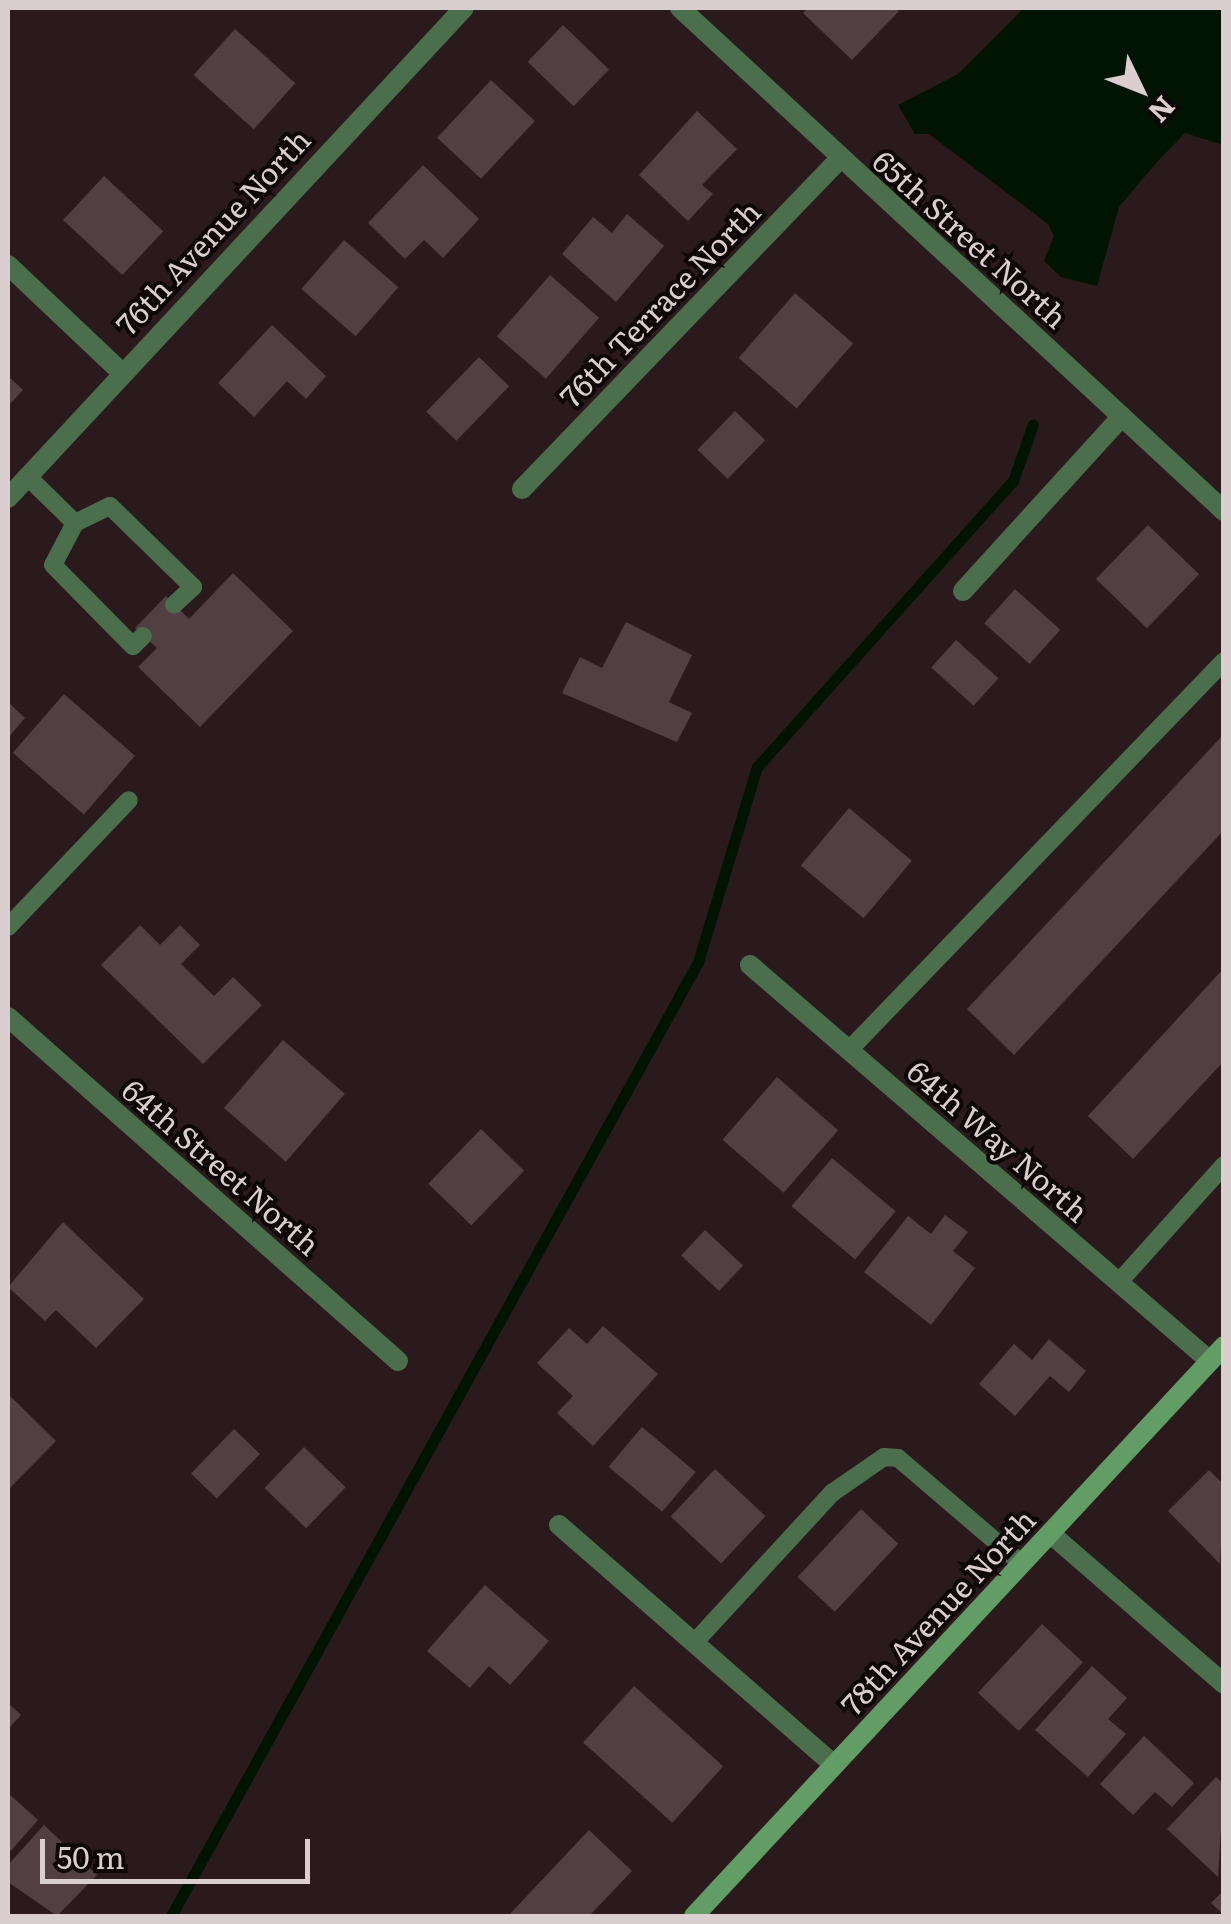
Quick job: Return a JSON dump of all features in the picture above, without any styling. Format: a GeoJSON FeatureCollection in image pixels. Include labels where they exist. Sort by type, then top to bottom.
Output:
{"type":"FeatureCollection","features":[{"type":"Feature","properties":{"kind":"street","name":"76th Avenue North"},"geometry":{"type":"LineString","coordinates":[[8,498],[121,372],[464,8]]}},
{"type":"Feature","properties":{"kind":"street","name":"65th Street North"},"geometry":{"type":"LineString","coordinates":[[680,8],[1224,511]]}},
{"type":"Feature","properties":{"kind":"street","name":"76th Terrace North"},"geometry":{"type":"LineString","coordinates":[[522,489],[840,159]]}},
{"type":"Feature","properties":{"kind":"street"},"geometry":{"type":"LineString","coordinates":[[8,266],[121,372]]}},
{"type":"Feature","properties":{"kind":"street"},"geometry":{"type":"LineString","coordinates":[[963,591],[1122,416]]}},
{"type":"Feature","properties":{"kind":"street","name":"64th Way North"},"geometry":{"type":"LineString","coordinates":[[750,965],[1119,1282],[1217,1354]]}},
{"type":"Feature","properties":{"kind":"street","name":"64th Street North"},"geometry":{"type":"LineString","coordinates":[[8,1017],[398,1361]]}},
{"type":"Feature","properties":{"kind":"street","name":"78th Avenue North"},"geometry":{"type":"LineString","coordinates":[[694,1916],[1217,1354]]}},
{"type":"Feature","properties":{"kind":"street"},"geometry":{"type":"LineString","coordinates":[[559,1525],[834,1765]]}},
{"type":"Feature","properties":{"kind":"street"},"geometry":{"type":"LineString","coordinates":[[1051,1534],[1224,1684]]}},
{"type":"Feature","properties":{"kind":"lane"},"geometry":{"type":"LineString","coordinates":[[28,476],[75,523]]}},
{"type":"Feature","properties":{"kind":"lane"},"geometry":{"type":"LineString","coordinates":[[143,636],[134,646],[53,565],[75,523],[110,506],[193,587],[174,605]]}},
{"type":"Feature","properties":{"kind":"lane"},"geometry":{"type":"LineString","coordinates":[[849,1050],[1224,661]]}},
{"type":"Feature","properties":{"kind":"lane"},"geometry":{"type":"LineString","coordinates":[[8,926],[129,800]]}},
{"type":"Feature","properties":{"kind":"lane"},"geometry":{"type":"LineString","coordinates":[[1119,1282],[1224,1166]]}},
{"type":"Feature","properties":{"kind":"lane"},"geometry":{"type":"LineString","coordinates":[[694,1643],[832,1493],[884,1458],[898,1458],[1022,1564]]}},
{"type":"Feature","properties":{"kind":"shaded area"},"geometry":{"type":"Polygon","coordinates":[[[1024,8],[1223,8],[1223,145],[1185,133],[1157,162],[1119,207],[1097,286],[1061,277],[1044,261],[1054,236],[1048,224],[929,134],[915,134],[898,105],[958,74],[1024,8]]]}},
{"type":"Feature","properties":{"kind":"building"},"geometry":{"type":"Polygon","coordinates":[[[808,8],[899,11],[852,60],[803,13],[808,8]]]}},
{"type":"Feature","properties":{"kind":"building"},"geometry":{"type":"Polygon","coordinates":[[[563,25],[609,69],[574,106],[528,62],[563,25]]]}},
{"type":"Feature","properties":{"kind":"building"},"geometry":{"type":"Polygon","coordinates":[[[235,29],[295,83],[254,129],[194,75],[235,29]]]}},
{"type":"Feature","properties":{"kind":"building"},"geometry":{"type":"Polygon","coordinates":[[[491,80],[535,121],[481,179],[437,138],[491,80]]]}},
{"type":"Feature","properties":{"kind":"building"},"geometry":{"type":"Polygon","coordinates":[[[697,111],[737,149],[702,185],[713,194],[688,221],[639,175],[697,111]]]}},
{"type":"Feature","properties":{"kind":"building"},"geometry":{"type":"Polygon","coordinates":[[[423,165],[479,219],[443,258],[424,240],[405,259],[368,223],[423,165]]]}},
{"type":"Feature","properties":{"kind":"building"},"geometry":{"type":"Polygon","coordinates":[[[104,176],[163,231],[122,275],[63,220],[104,176]]]}},
{"type":"Feature","properties":{"kind":"building"},"geometry":{"type":"Polygon","coordinates":[[[627,214],[664,246],[616,302],[562,254],[593,217],[612,233],[627,214]]]}},
{"type":"Feature","properties":{"kind":"building"},"geometry":{"type":"Polygon","coordinates":[[[344,240],[398,287],[356,336],[301,289],[344,240]]]}},
{"type":"Feature","properties":{"kind":"building"},"geometry":{"type":"Polygon","coordinates":[[[550,275],[599,318],[546,379],[497,336],[550,275]]]}},
{"type":"Feature","properties":{"kind":"building"},"geometry":{"type":"Polygon","coordinates":[[[795,293],[853,344],[797,408],[739,358],[795,293]]]}},
{"type":"Feature","properties":{"kind":"building"},"geometry":{"type":"Polygon","coordinates":[[[272,325],[326,376],[306,399],[287,381],[254,417],[218,383],[272,325]]]}},
{"type":"Feature","properties":{"kind":"building"},"geometry":{"type":"Polygon","coordinates":[[[479,357],[509,386],[456,441],[426,412],[479,357]]]}},
{"type":"Feature","properties":{"kind":"building"},"geometry":{"type":"Polygon","coordinates":[[[8,376],[23,390],[8,406],[8,376]]]}},
{"type":"Feature","properties":{"kind":"building"},"geometry":{"type":"Polygon","coordinates":[[[735,411],[765,440],[728,479],[697,450],[735,411]]]}},
{"type":"Feature","properties":{"kind":"building"},"geometry":{"type":"Polygon","coordinates":[[[1148,525],[1199,574],[1147,628],[1096,579],[1148,525]]]}},
{"type":"Feature","properties":{"kind":"building"},"geometry":{"type":"Polygon","coordinates":[[[233,573],[293,631],[200,727],[138,667],[157,648],[135,628],[166,596],[189,619],[233,573]]]}},
{"type":"Feature","properties":{"kind":"building"},"geometry":{"type":"Polygon","coordinates":[[[1015,589],[1060,630],[1030,664],[984,623],[1015,589]]]}},
{"type":"Feature","properties":{"kind":"building"},"geometry":{"type":"Polygon","coordinates":[[[626,622],[692,655],[669,702],[692,713],[677,742],[562,693],[580,657],[602,668],[626,622]]]}},
{"type":"Feature","properties":{"kind":"building"},"geometry":{"type":"Polygon","coordinates":[[[956,640],[998,678],[974,706],[931,667],[956,640]]]}},
{"type":"Feature","properties":{"kind":"building"},"geometry":{"type":"Polygon","coordinates":[[[64,694],[135,756],[84,815],[13,753],[64,694]]]}},
{"type":"Feature","properties":{"kind":"building"},"geometry":{"type":"Polygon","coordinates":[[[8,702],[25,718],[8,738],[8,702]]]}},
{"type":"Feature","properties":{"kind":"building"},"geometry":{"type":"Polygon","coordinates":[[[1224,734],[1224,830],[1014,1055],[967,1009],[1224,734]]]}},
{"type":"Feature","properties":{"kind":"building"},"geometry":{"type":"Polygon","coordinates":[[[849,808],[912,861],[864,918],[801,865],[849,808]]]}},
{"type":"Feature","properties":{"kind":"building"},"geometry":{"type":"Polygon","coordinates":[[[140,925],[160,945],[180,925],[200,945],[181,964],[214,996],[233,977],[262,1005],[203,1064],[101,965],[140,925]]]}},
{"type":"Feature","properties":{"kind":"building"},"geometry":{"type":"Polygon","coordinates":[[[1224,968],[1224,1061],[1133,1159],[1088,1116],[1224,968]]]}},
{"type":"Feature","properties":{"kind":"building"},"geometry":{"type":"Polygon","coordinates":[[[283,1040],[345,1094],[286,1162],[224,1108],[283,1040]]]}},
{"type":"Feature","properties":{"kind":"building"},"geometry":{"type":"Polygon","coordinates":[[[777,1077],[838,1130],[784,1193],[723,1140],[777,1077]]]}},
{"type":"Feature","properties":{"kind":"building"},"geometry":{"type":"Polygon","coordinates":[[[481,1129],[524,1171],[471,1225],[428,1184],[481,1129]]]}},
{"type":"Feature","properties":{"kind":"building"},"geometry":{"type":"Polygon","coordinates":[[[832,1158],[896,1211],[855,1260],[792,1206],[832,1158]]]}},
{"type":"Feature","properties":{"kind":"building"},"geometry":{"type":"Polygon","coordinates":[[[945,1215],[968,1232],[953,1251],[975,1268],[931,1325],[864,1272],[908,1216],[931,1234],[945,1215]]]}},
{"type":"Feature","properties":{"kind":"building"},"geometry":{"type":"Polygon","coordinates":[[[63,1222],[144,1299],[96,1348],[56,1310],[45,1321],[8,1287],[63,1222]]]}},
{"type":"Feature","properties":{"kind":"building"},"geometry":{"type":"Polygon","coordinates":[[[705,1230],[743,1265],[719,1291],[681,1256],[705,1230]]]}},
{"type":"Feature","properties":{"kind":"building"},"geometry":{"type":"Polygon","coordinates":[[[603,1326],[658,1374],[593,1446],[557,1413],[573,1396],[537,1363],[569,1328],[587,1344],[603,1326]]]}},
{"type":"Feature","properties":{"kind":"building"},"geometry":{"type":"Polygon","coordinates":[[[1049,1339],[1086,1371],[1069,1392],[1050,1376],[1015,1416],[979,1384],[1014,1344],[1032,1360],[1049,1339]]]}},
{"type":"Feature","properties":{"kind":"building"},"geometry":{"type":"Polygon","coordinates":[[[8,1394],[56,1441],[8,1490],[8,1394]]]}},
{"type":"Feature","properties":{"kind":"building"},"geometry":{"type":"Polygon","coordinates":[[[642,1427],[696,1472],[662,1512],[609,1467],[642,1427]]]}},
{"type":"Feature","properties":{"kind":"building"},"geometry":{"type":"Polygon","coordinates":[[[234,1429],[260,1454],[217,1499],[191,1474],[234,1429]]]}},
{"type":"Feature","properties":{"kind":"building"},"geometry":{"type":"Polygon","coordinates":[[[304,1447],[346,1487],[306,1528],[264,1488],[304,1447]]]}},
{"type":"Feature","properties":{"kind":"building"},"geometry":{"type":"Polygon","coordinates":[[[715,1469],[765,1516],[721,1564],[671,1517],[715,1469]]]}},
{"type":"Feature","properties":{"kind":"building"},"geometry":{"type":"Polygon","coordinates":[[[1209,1470],[1224,1485],[1220,1564],[1168,1511],[1209,1470]]]}},
{"type":"Feature","properties":{"kind":"building"},"geometry":{"type":"Polygon","coordinates":[[[861,1509],[898,1544],[835,1612],[798,1577],[861,1509]]]}},
{"type":"Feature","properties":{"kind":"building"},"geometry":{"type":"Polygon","coordinates":[[[485,1585],[549,1641],[510,1685],[489,1666],[470,1688],[427,1651],[485,1585]]]}},
{"type":"Feature","properties":{"kind":"building"},"geometry":{"type":"Polygon","coordinates":[[[1042,1624],[1083,1662],[1019,1731],[978,1693],[1042,1624]]]}},
{"type":"Feature","properties":{"kind":"building"},"geometry":{"type":"Polygon","coordinates":[[[1092,1666],[1127,1698],[1108,1719],[1126,1734],[1088,1777],[1035,1730],[1092,1666]]]}},
{"type":"Feature","properties":{"kind":"building"},"geometry":{"type":"Polygon","coordinates":[[[634,1686],[723,1766],[672,1823],[583,1742],[634,1686]]]}},
{"type":"Feature","properties":{"kind":"building"},"geometry":{"type":"Polygon","coordinates":[[[8,1703],[21,1715],[8,1729],[8,1703]]]}},
{"type":"Feature","properties":{"kind":"building"},"geometry":{"type":"Polygon","coordinates":[[[1144,1736],[1194,1783],[1172,1807],[1155,1792],[1133,1815],[1100,1784],[1144,1736]]]}},
{"type":"Feature","properties":{"kind":"building"},"geometry":{"type":"Polygon","coordinates":[[[1216,1777],[1224,1784],[1218,1877],[1167,1829],[1216,1777]]]}},
{"type":"Feature","properties":{"kind":"building"},"geometry":{"type":"Polygon","coordinates":[[[8,1793],[38,1820],[8,1854],[8,1793]]]}},
{"type":"Feature","properties":{"kind":"building"},"geometry":{"type":"Polygon","coordinates":[[[44,1825],[97,1875],[57,1916],[8,1882],[8,1865],[44,1825]]]}},
{"type":"Feature","properties":{"kind":"building"},"geometry":{"type":"Polygon","coordinates":[[[589,1830],[632,1871],[589,1916],[508,1916],[589,1830]]]}},
{"type":"Feature","properties":{"kind":"building"},"geometry":{"type":"Polygon","coordinates":[[[1224,1890],[1224,1915],[1211,1903],[1224,1890]]]}},
{"type":"Feature","properties":{"kind":"waterway"},"geometry":{"type":"LineString","coordinates":[[171,1916],[698,962],[757,767],[1013,481],[1033,424]]}}]}
